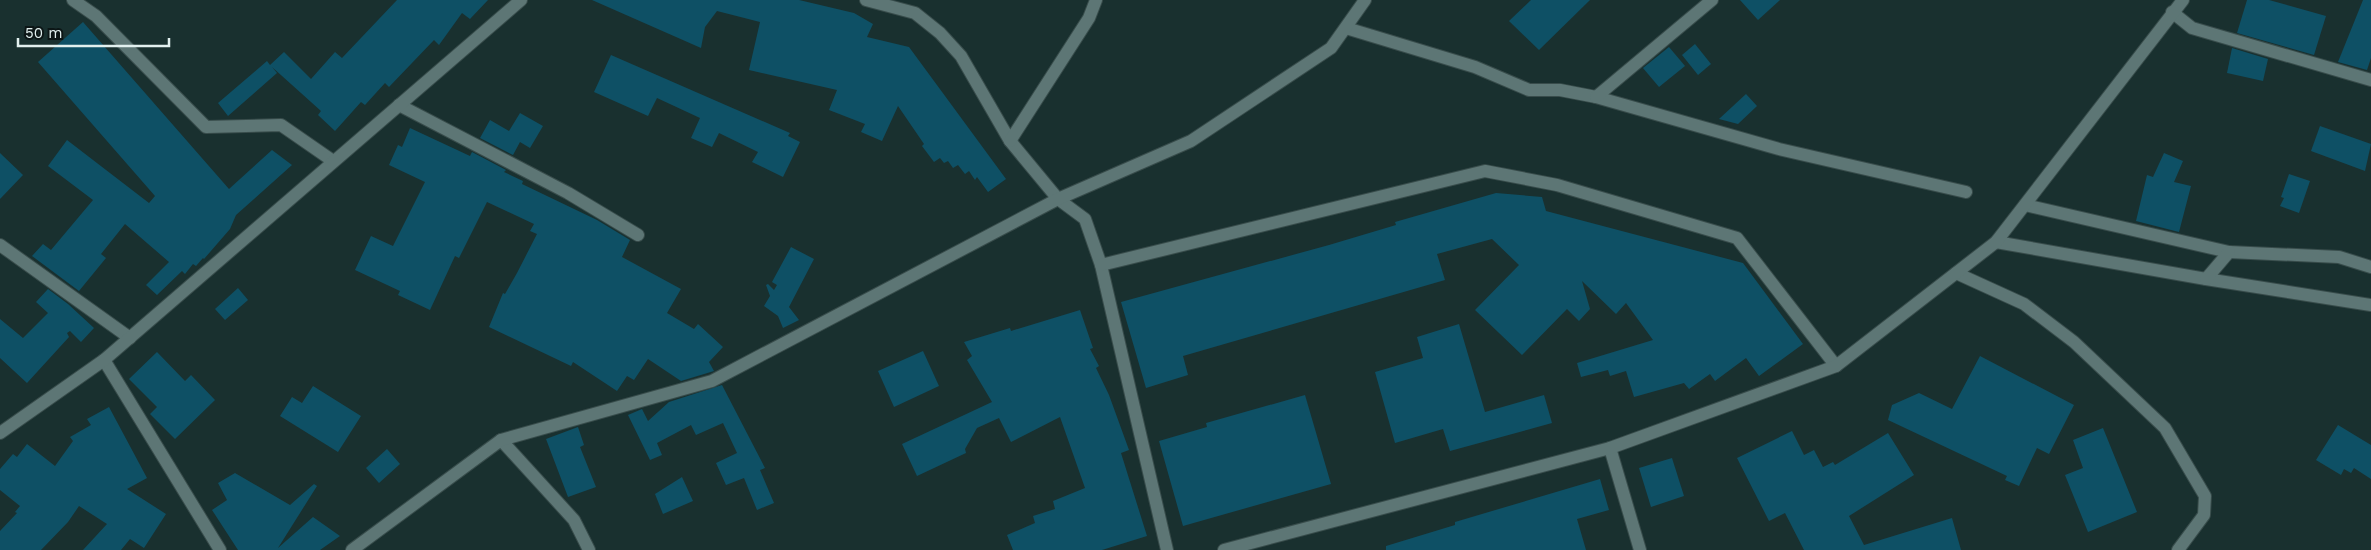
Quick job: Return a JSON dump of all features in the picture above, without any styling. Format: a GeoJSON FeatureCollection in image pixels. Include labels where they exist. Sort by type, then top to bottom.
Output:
{"type":"FeatureCollection","features":[{"type":"Feature","properties":{"kind":"street"},"geometry":{"type":"LineString","coordinates":[[73,0],[96,16],[206,127],[280,125],[333,161]]}},
{"type":"Feature","properties":{"kind":"street"},"geometry":{"type":"LineString","coordinates":[[0,433],[104,360],[521,0]]}},
{"type":"Feature","properties":{"kind":"street"},"geometry":{"type":"LineString","coordinates":[[866,0],[916,14],[940,33],[961,56],[1010,140],[1058,199],[1085,219],[1101,265],[1167,550]]}},
{"type":"Feature","properties":{"kind":"street"},"geometry":{"type":"LineString","coordinates":[[1010,140],[1089,18],[1096,0]]}},
{"type":"Feature","properties":{"kind":"street"},"geometry":{"type":"LineString","coordinates":[[352,550],[501,440],[712,381],[1058,199],[1191,141],[1331,48],[1365,0]]}},
{"type":"Feature","properties":{"kind":"street"},"geometry":{"type":"LineString","coordinates":[[1596,97],[1712,0]]}},
{"type":"Feature","properties":{"kind":"street"},"geometry":{"type":"LineString","coordinates":[[1224,550],[1610,448],[1836,366],[1996,242],[2107,101],[2172,12],[2183,0]]}},
{"type":"Feature","properties":{"kind":"street"},"geometry":{"type":"LineString","coordinates":[[2172,12],[2192,28],[2371,80]]}},
{"type":"Feature","properties":{"kind":"street"},"geometry":{"type":"LineString","coordinates":[[1346,28],[1475,67],[1529,90],[1560,90],[1596,97],[1780,149],[1966,192]]}},
{"type":"Feature","properties":{"kind":"street"},"geometry":{"type":"LineString","coordinates":[[398,105],[568,193],[638,234]]}},
{"type":"Feature","properties":{"kind":"street"},"geometry":{"type":"LineString","coordinates":[[1101,265],[1485,171],[1557,185],[1737,238],[1836,366]]}},
{"type":"Feature","properties":{"kind":"street"},"geometry":{"type":"LineString","coordinates":[[2025,205],[2229,252],[2339,257],[2371,267]]}},
{"type":"Feature","properties":{"kind":"street"},"geometry":{"type":"LineString","coordinates":[[1996,242],[2206,279],[2371,305]]}},
{"type":"Feature","properties":{"kind":"street"},"geometry":{"type":"LineString","coordinates":[[0,245],[130,338]]}},
{"type":"Feature","properties":{"kind":"street"},"geometry":{"type":"LineString","coordinates":[[2206,279],[2229,252]]}},
{"type":"Feature","properties":{"kind":"street"},"geometry":{"type":"LineString","coordinates":[[1956,273],[2024,304],[2074,342],[2165,428],[2205,496],[2204,515],[2178,550]]}},
{"type":"Feature","properties":{"kind":"street"},"geometry":{"type":"LineString","coordinates":[[104,360],[220,550]]}},
{"type":"Feature","properties":{"kind":"street"},"geometry":{"type":"LineString","coordinates":[[501,440],[574,520],[590,550]]}},
{"type":"Feature","properties":{"kind":"street"},"geometry":{"type":"LineString","coordinates":[[1610,448],[1640,550]]}},
{"type":"Feature","properties":{"kind":"building"},"geometry":{"type":"Polygon","coordinates":[[[397,0],[488,0],[470,19],[462,13],[439,45],[434,40],[389,87],[385,83],[365,105],[361,102],[335,131],[318,115],[321,111],[272,67],[277,73],[228,116],[218,103],[267,61],[270,65],[284,52],[311,79],[335,52],[342,58],[397,0]]]}},
{"type":"Feature","properties":{"kind":"building"},"geometry":{"type":"Polygon","coordinates":[[[592,0],[799,0],[854,13],[873,24],[867,37],[909,47],[1006,179],[988,192],[977,177],[975,180],[969,171],[965,174],[958,165],[953,168],[948,161],[944,163],[940,158],[934,162],[898,106],[882,141],[861,132],[865,124],[829,110],[837,90],[749,70],[760,22],[717,11],[705,27],[701,48],[592,0]]]}},
{"type":"Feature","properties":{"kind":"building"},"geometry":{"type":"Polygon","coordinates":[[[1531,0],[1590,0],[1539,50],[1509,21],[1531,0]]]}},
{"type":"Feature","properties":{"kind":"building"},"geometry":{"type":"Polygon","coordinates":[[[1740,0],[1780,0],[1758,20],[1740,0]]]}},
{"type":"Feature","properties":{"kind":"building"},"geometry":{"type":"Polygon","coordinates":[[[2247,0],[2269,0],[2326,16],[2314,55],[2237,33],[2247,0]]]}},
{"type":"Feature","properties":{"kind":"building"},"geometry":{"type":"Polygon","coordinates":[[[2363,0],[2371,0],[2371,58],[2367,70],[2338,62],[2363,0]]]}},
{"type":"Feature","properties":{"kind":"building"},"geometry":{"type":"Polygon","coordinates":[[[83,22],[229,189],[272,150],[292,165],[236,215],[230,229],[204,259],[196,266],[193,264],[185,274],[182,271],[157,295],[146,285],[169,262],[125,224],[101,254],[106,258],[79,291],[32,256],[43,244],[51,250],[93,200],[48,166],[67,140],[149,203],[155,196],[38,62],[83,22]]]}},
{"type":"Feature","properties":{"kind":"building"},"geometry":{"type":"Polygon","coordinates":[[[1695,44],[1711,64],[1698,75],[1682,55],[1695,44]]]}},
{"type":"Feature","properties":{"kind":"building"},"geometry":{"type":"Polygon","coordinates":[[[1669,47],[1685,66],[1659,87],[1643,68],[1669,47]]]}},
{"type":"Feature","properties":{"kind":"building"},"geometry":{"type":"Polygon","coordinates":[[[2232,48],[2268,59],[2263,81],[2227,73],[2232,48]]]}},
{"type":"Feature","properties":{"kind":"building"},"geometry":{"type":"Polygon","coordinates":[[[611,55],[790,133],[788,136],[800,142],[783,177],[752,162],[758,152],[719,133],[712,147],[691,138],[700,118],[657,98],[648,116],[594,92],[611,55]]]}},
{"type":"Feature","properties":{"kind":"building"},"geometry":{"type":"Polygon","coordinates":[[[1746,94],[1757,106],[1738,124],[1719,119],[1746,94]]]}},
{"type":"Feature","properties":{"kind":"building"},"geometry":{"type":"Polygon","coordinates":[[[520,113],[543,126],[530,148],[520,142],[513,155],[480,138],[490,120],[509,131],[520,113]]]}},
{"type":"Feature","properties":{"kind":"building"},"geometry":{"type":"Polygon","coordinates":[[[2320,126],[2371,144],[2365,171],[2311,151],[2320,126]]]}},
{"type":"Feature","properties":{"kind":"building"},"geometry":{"type":"Polygon","coordinates":[[[410,128],[470,156],[472,152],[506,170],[504,172],[523,181],[522,184],[597,220],[630,240],[622,257],[681,289],[667,313],[694,329],[698,324],[723,347],[709,362],[714,371],[681,381],[648,359],[634,380],[627,376],[617,391],[573,362],[571,366],[489,327],[503,293],[505,294],[537,234],[530,231],[534,224],[487,202],[459,258],[455,256],[430,310],[398,295],[400,291],[355,270],[371,236],[393,246],[425,182],[389,165],[398,145],[402,147],[410,128]]]}},
{"type":"Feature","properties":{"kind":"building"},"geometry":{"type":"Polygon","coordinates":[[[0,153],[23,175],[0,199],[0,153]]]}},
{"type":"Feature","properties":{"kind":"building"},"geometry":{"type":"Polygon","coordinates":[[[2164,153],[2183,161],[2174,182],[2191,186],[2179,232],[2136,221],[2147,175],[2153,177],[2164,153]]]}},
{"type":"Feature","properties":{"kind":"building"},"geometry":{"type":"Polygon","coordinates":[[[2289,174],[2310,181],[2299,213],[2280,206],[2284,198],[2281,197],[2289,174]]]}},
{"type":"Feature","properties":{"kind":"building"},"geometry":{"type":"Polygon","coordinates":[[[1496,193],[1542,197],[1546,211],[1743,263],[1803,344],[1759,376],[1746,358],[1715,381],[1710,374],[1689,389],[1684,383],[1634,397],[1626,371],[1610,376],[1608,370],[1581,377],[1577,363],[1653,340],[1626,303],[1616,314],[1582,281],[1590,309],[1579,321],[1567,309],[1522,355],[1475,310],[1519,265],[1492,239],[1437,254],[1445,280],[1183,356],[1188,375],[1146,388],[1121,302],[1329,245],[1396,225],[1395,222],[1496,193]]]}},
{"type":"Feature","properties":{"kind":"building"},"geometry":{"type":"Polygon","coordinates":[[[791,247],[814,259],[789,307],[799,320],[783,328],[778,316],[764,306],[770,296],[766,285],[768,284],[774,290],[777,285],[772,282],[791,247]]]}},
{"type":"Feature","properties":{"kind":"building"},"geometry":{"type":"Polygon","coordinates":[[[238,288],[248,300],[225,320],[215,309],[238,288]]]}},
{"type":"Feature","properties":{"kind":"building"},"geometry":{"type":"Polygon","coordinates":[[[48,289],[94,328],[81,342],[70,331],[67,333],[69,337],[27,383],[0,358],[0,319],[23,338],[48,313],[36,302],[48,289]]]}},
{"type":"Feature","properties":{"kind":"building"},"geometry":{"type":"Polygon","coordinates":[[[1080,310],[1093,348],[1090,349],[1099,366],[1096,368],[1109,395],[1129,450],[1121,453],[1147,536],[1102,550],[1013,550],[1007,535],[1035,523],[1033,516],[1055,509],[1053,501],[1085,488],[1060,417],[1011,442],[999,418],[977,428],[965,449],[966,453],[917,476],[902,444],[992,402],[967,360],[972,356],[964,342],[1010,328],[1011,331],[1080,310]]]}},
{"type":"Feature","properties":{"kind":"building"},"geometry":{"type":"Polygon","coordinates":[[[1459,324],[1485,412],[1544,395],[1552,423],[1450,451],[1443,429],[1395,443],[1375,372],[1423,358],[1417,337],[1459,324]]]}},
{"type":"Feature","properties":{"kind":"building"},"geometry":{"type":"Polygon","coordinates":[[[923,351],[939,386],[894,407],[878,371],[923,351]]]}},
{"type":"Feature","properties":{"kind":"building"},"geometry":{"type":"Polygon","coordinates":[[[157,352],[185,381],[191,375],[215,400],[175,439],[150,414],[157,407],[129,379],[157,352]]]}},
{"type":"Feature","properties":{"kind":"building"},"geometry":{"type":"Polygon","coordinates":[[[1980,356],[2074,405],[2049,454],[2037,448],[2019,486],[2005,480],[2007,476],[1888,420],[1892,405],[1919,393],[1952,409],[1980,356]]]}},
{"type":"Feature","properties":{"kind":"building"},"geometry":{"type":"Polygon","coordinates":[[[722,385],[765,468],[760,470],[774,503],[757,510],[744,478],[726,485],[716,463],[737,453],[723,423],[696,435],[691,425],[657,443],[662,455],[650,460],[628,415],[642,409],[648,421],[669,402],[722,385]]]}},
{"type":"Feature","properties":{"kind":"building"},"geometry":{"type":"Polygon","coordinates":[[[313,386],[361,416],[338,452],[280,416],[292,397],[302,403],[313,386]]]}},
{"type":"Feature","properties":{"kind":"building"},"geometry":{"type":"Polygon","coordinates":[[[1305,395],[1331,484],[1183,526],[1159,441],[1207,427],[1206,423],[1305,395]]]}},
{"type":"Feature","properties":{"kind":"building"},"geometry":{"type":"Polygon","coordinates":[[[109,407],[147,478],[127,489],[166,514],[144,548],[130,539],[121,550],[83,550],[107,524],[79,506],[68,522],[41,550],[0,550],[0,531],[17,513],[15,512],[20,506],[0,490],[0,469],[13,454],[17,457],[27,444],[55,466],[73,441],[70,437],[91,425],[87,419],[109,407]]]}},
{"type":"Feature","properties":{"kind":"building"},"geometry":{"type":"Polygon","coordinates":[[[2338,425],[2371,445],[2371,479],[2354,468],[2351,473],[2344,469],[2341,475],[2316,460],[2338,425]]]}},
{"type":"Feature","properties":{"kind":"building"},"geometry":{"type":"Polygon","coordinates":[[[578,427],[584,445],[580,447],[596,487],[568,497],[546,439],[578,427]]]}},
{"type":"Feature","properties":{"kind":"building"},"geometry":{"type":"Polygon","coordinates":[[[2103,428],[2137,512],[2088,532],[2065,475],[2083,468],[2073,440],[2103,428]]]}},
{"type":"Feature","properties":{"kind":"building"},"geometry":{"type":"Polygon","coordinates":[[[1792,431],[1804,455],[1814,450],[1823,467],[1833,462],[1835,465],[1888,433],[1914,475],[1849,516],[1864,545],[1952,518],[1961,550],[1804,550],[1785,513],[1769,521],[1737,458],[1792,431]]]}},
{"type":"Feature","properties":{"kind":"building"},"geometry":{"type":"Polygon","coordinates":[[[387,449],[400,464],[379,483],[366,468],[387,449]]]}},
{"type":"Feature","properties":{"kind":"building"},"geometry":{"type":"Polygon","coordinates":[[[1672,458],[1684,496],[1651,507],[1639,468],[1672,458]]]}},
{"type":"Feature","properties":{"kind":"building"},"geometry":{"type":"Polygon","coordinates":[[[235,473],[290,505],[314,484],[317,486],[278,548],[313,517],[340,536],[320,550],[238,550],[212,510],[227,500],[218,483],[235,473]]]}},
{"type":"Feature","properties":{"kind":"building"},"geometry":{"type":"Polygon","coordinates":[[[682,477],[693,501],[663,514],[655,494],[682,477]]]}},
{"type":"Feature","properties":{"kind":"building"},"geometry":{"type":"Polygon","coordinates":[[[1600,479],[1609,510],[1577,519],[1586,550],[1386,550],[1386,546],[1455,525],[1455,522],[1600,479]]]}}]}
